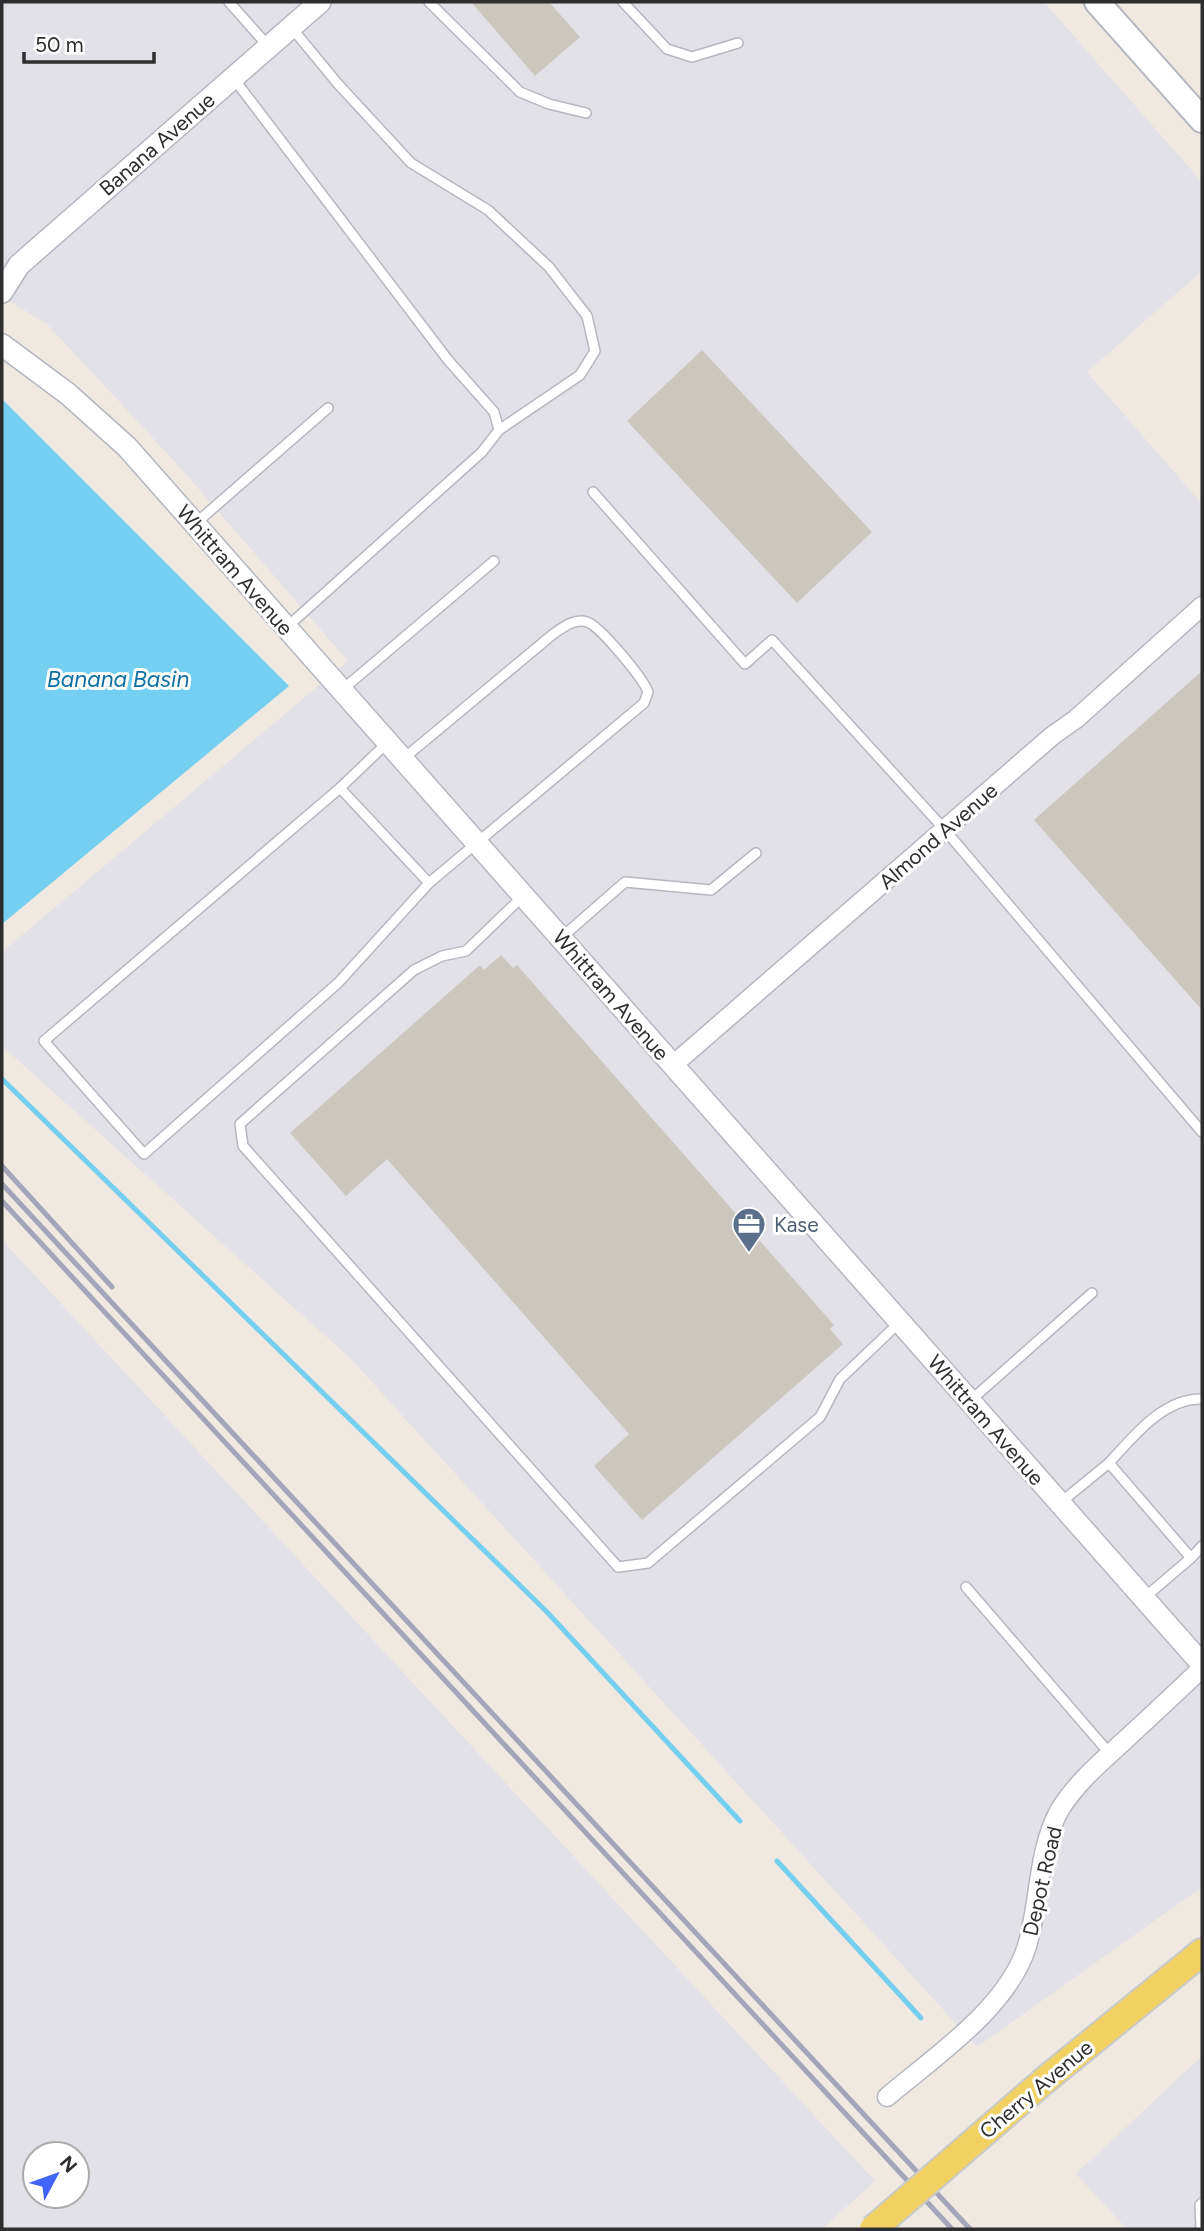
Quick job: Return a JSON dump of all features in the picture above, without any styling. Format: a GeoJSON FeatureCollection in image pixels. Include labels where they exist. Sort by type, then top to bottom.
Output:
{"type":"FeatureCollection","features":[{"type":"Feature","properties":{"kind":"main road"},"geometry":{"type":"LineString","coordinates":[[1098,2],[1202,120]]}},
{"type":"Feature","properties":{"kind":"main road","name":"Cherry Avenue"},"geometry":{"type":"LineString","coordinates":[[873,2229],[1045,2080],[1202,1952]]}},
{"type":"Feature","properties":{"kind":"street","name":"Banana Avenue"},"geometry":{"type":"LineString","coordinates":[[2,292],[19,265],[320,2]]}},
{"type":"Feature","properties":{"kind":"street","name":"Whittram Avenue"},"geometry":{"type":"LineString","coordinates":[[2,345],[68,394],[127,447],[1202,1666]]}},
{"type":"Feature","properties":{"kind":"street","name":"Almond Avenue"},"geometry":{"type":"LineString","coordinates":[[673,1065],[1052,736],[1076,719],[1202,606]]}},
{"type":"Feature","properties":{"kind":"street","name":"Depot Road"},"geometry":{"type":"LineString","coordinates":[[887,2097],[946,2047],[1003,1992],[1014,1976],[1027,1947],[1050,1830],[1060,1810],[1080,1780],[1202,1666]]}},
{"type":"Feature","properties":{"kind":"lane"},"geometry":{"type":"LineString","coordinates":[[229,2],[269,47]]}},
{"type":"Feature","properties":{"kind":"lane"},"geometry":{"type":"LineString","coordinates":[[429,2],[520,92],[550,104],[586,113]]}},
{"type":"Feature","properties":{"kind":"lane"},"geometry":{"type":"LineString","coordinates":[[623,2],[667,49],[692,57],[738,43]]}},
{"type":"Feature","properties":{"kind":"lane"},"geometry":{"type":"LineString","coordinates":[[286,628],[482,452],[499,430],[580,375],[595,351],[587,316],[549,267],[488,210],[411,163],[338,84],[291,27]]}},
{"type":"Feature","properties":{"kind":"lane"},"geometry":{"type":"LineString","coordinates":[[233,78],[448,360],[494,412],[499,430]]}},
{"type":"Feature","properties":{"kind":"lane"},"geometry":{"type":"LineString","coordinates":[[195,524],[328,408]]}},
{"type":"Feature","properties":{"kind":"lane"},"geometry":{"type":"LineString","coordinates":[[593,492],[745,664],[772,640],[945,830],[1202,1132]]}},
{"type":"Feature","properties":{"kind":"lane"},"geometry":{"type":"LineString","coordinates":[[341,691],[494,561]]}},
{"type":"Feature","properties":{"kind":"lane"},"geometry":{"type":"LineString","coordinates":[[387,743],[340,788],[44,1041],[144,1153],[338,983],[429,883],[647,698],[648,692],[645,684],[592,624],[585,621],[566,625],[401,760]]}},
{"type":"Feature","properties":{"kind":"lane"},"geometry":{"type":"LineString","coordinates":[[340,788],[429,883]]}},
{"type":"Feature","properties":{"kind":"lane"},"geometry":{"type":"LineString","coordinates":[[561,938],[625,881],[712,890],[756,853]]}},
{"type":"Feature","properties":{"kind":"lane"},"geometry":{"type":"LineString","coordinates":[[524,896],[466,951],[442,956],[414,970],[240,1124],[243,1146],[618,1567],[648,1563],[820,1417],[840,1378],[900,1322]]}},
{"type":"Feature","properties":{"kind":"lane"},"geometry":{"type":"LineString","coordinates":[[970,1401],[1092,1293]]}},
{"type":"Feature","properties":{"kind":"lane"},"geometry":{"type":"LineString","coordinates":[[1060,1503],[1109,1463],[1143,1427],[1176,1403],[1202,1399]]}},
{"type":"Feature","properties":{"kind":"lane"},"geometry":{"type":"LineString","coordinates":[[1109,1463],[1191,1558]]}},
{"type":"Feature","properties":{"kind":"lane"},"geometry":{"type":"LineString","coordinates":[[1144,1598],[1202,1546]]}},
{"type":"Feature","properties":{"kind":"lane"},"geometry":{"type":"LineString","coordinates":[[965,1587],[1110,1754]]}},
{"type":"Feature","properties":{"kind":"lane"},"geometry":{"type":"LineString","coordinates":[[1201,2229],[1202,2203]]}},
{"type":"Feature","properties":{"kind":"shaded area"},"geometry":{"type":"Polygon","coordinates":[[[2,2],[1044,2],[1202,182],[1202,271],[1087,372],[1202,504],[1202,1887],[977,2047],[350,1358],[2,1046],[2,952],[348,661],[177,464],[48,325],[2,296],[2,2]]]}},
{"type":"Feature","properties":{"kind":"shaded area"},"geometry":{"type":"Polygon","coordinates":[[[2,1240],[875,2181],[822,2229],[2,2229],[2,1240]]]}},
{"type":"Feature","properties":{"kind":"shaded area"},"geometry":{"type":"Polygon","coordinates":[[[1202,2056],[1202,2229],[1127,2229],[1076,2174],[1202,2056]]]}},
{"type":"Feature","properties":{"kind":"water","name":"Banana Basin"},"geometry":{"type":"Polygon","coordinates":[[[2,399],[289,686],[2,924],[2,399]]]}},
{"type":"Feature","properties":{"kind":"building"},"geometry":{"type":"Polygon","coordinates":[[[471,2],[549,2],[580,37],[535,76],[471,2]]]}},
{"type":"Feature","properties":{"kind":"building"},"geometry":{"type":"Polygon","coordinates":[[[702,350],[872,532],[797,603],[627,421],[702,350]]]}},
{"type":"Feature","properties":{"kind":"building"},"geometry":{"type":"Polygon","coordinates":[[[1202,671],[1202,1010],[1034,820],[1202,671]]]}},
{"type":"Feature","properties":{"kind":"building"},"geometry":{"type":"Polygon","coordinates":[[[501,955],[513,968],[517,965],[834,1325],[830,1329],[843,1344],[642,1520],[594,1466],[629,1434],[387,1159],[346,1196],[290,1133],[480,965],[484,970],[501,955]]]}},
{"type":"Feature","properties":{"kind":"waterway"},"geometry":{"type":"LineString","coordinates":[[2,1079],[547,1612],[740,1821]]}},
{"type":"Feature","properties":{"kind":"waterway"},"geometry":{"type":"LineString","coordinates":[[777,1861],[921,2018]]}},
{"type":"Feature","properties":{"kind":"railway"},"geometry":{"type":"LineString","coordinates":[[2,1166],[112,1287]]}},
{"type":"Feature","properties":{"kind":"railway"},"geometry":{"type":"LineString","coordinates":[[2,1184],[970,2229]]}},
{"type":"Feature","properties":{"kind":"railway"},"geometry":{"type":"LineString","coordinates":[[2,1201],[952,2229]]}},
{"type":"Feature","properties":{"kind":"place","name":"Kase"},"geometry":{"type":"Point","coordinates":[749,1254]}}]}
